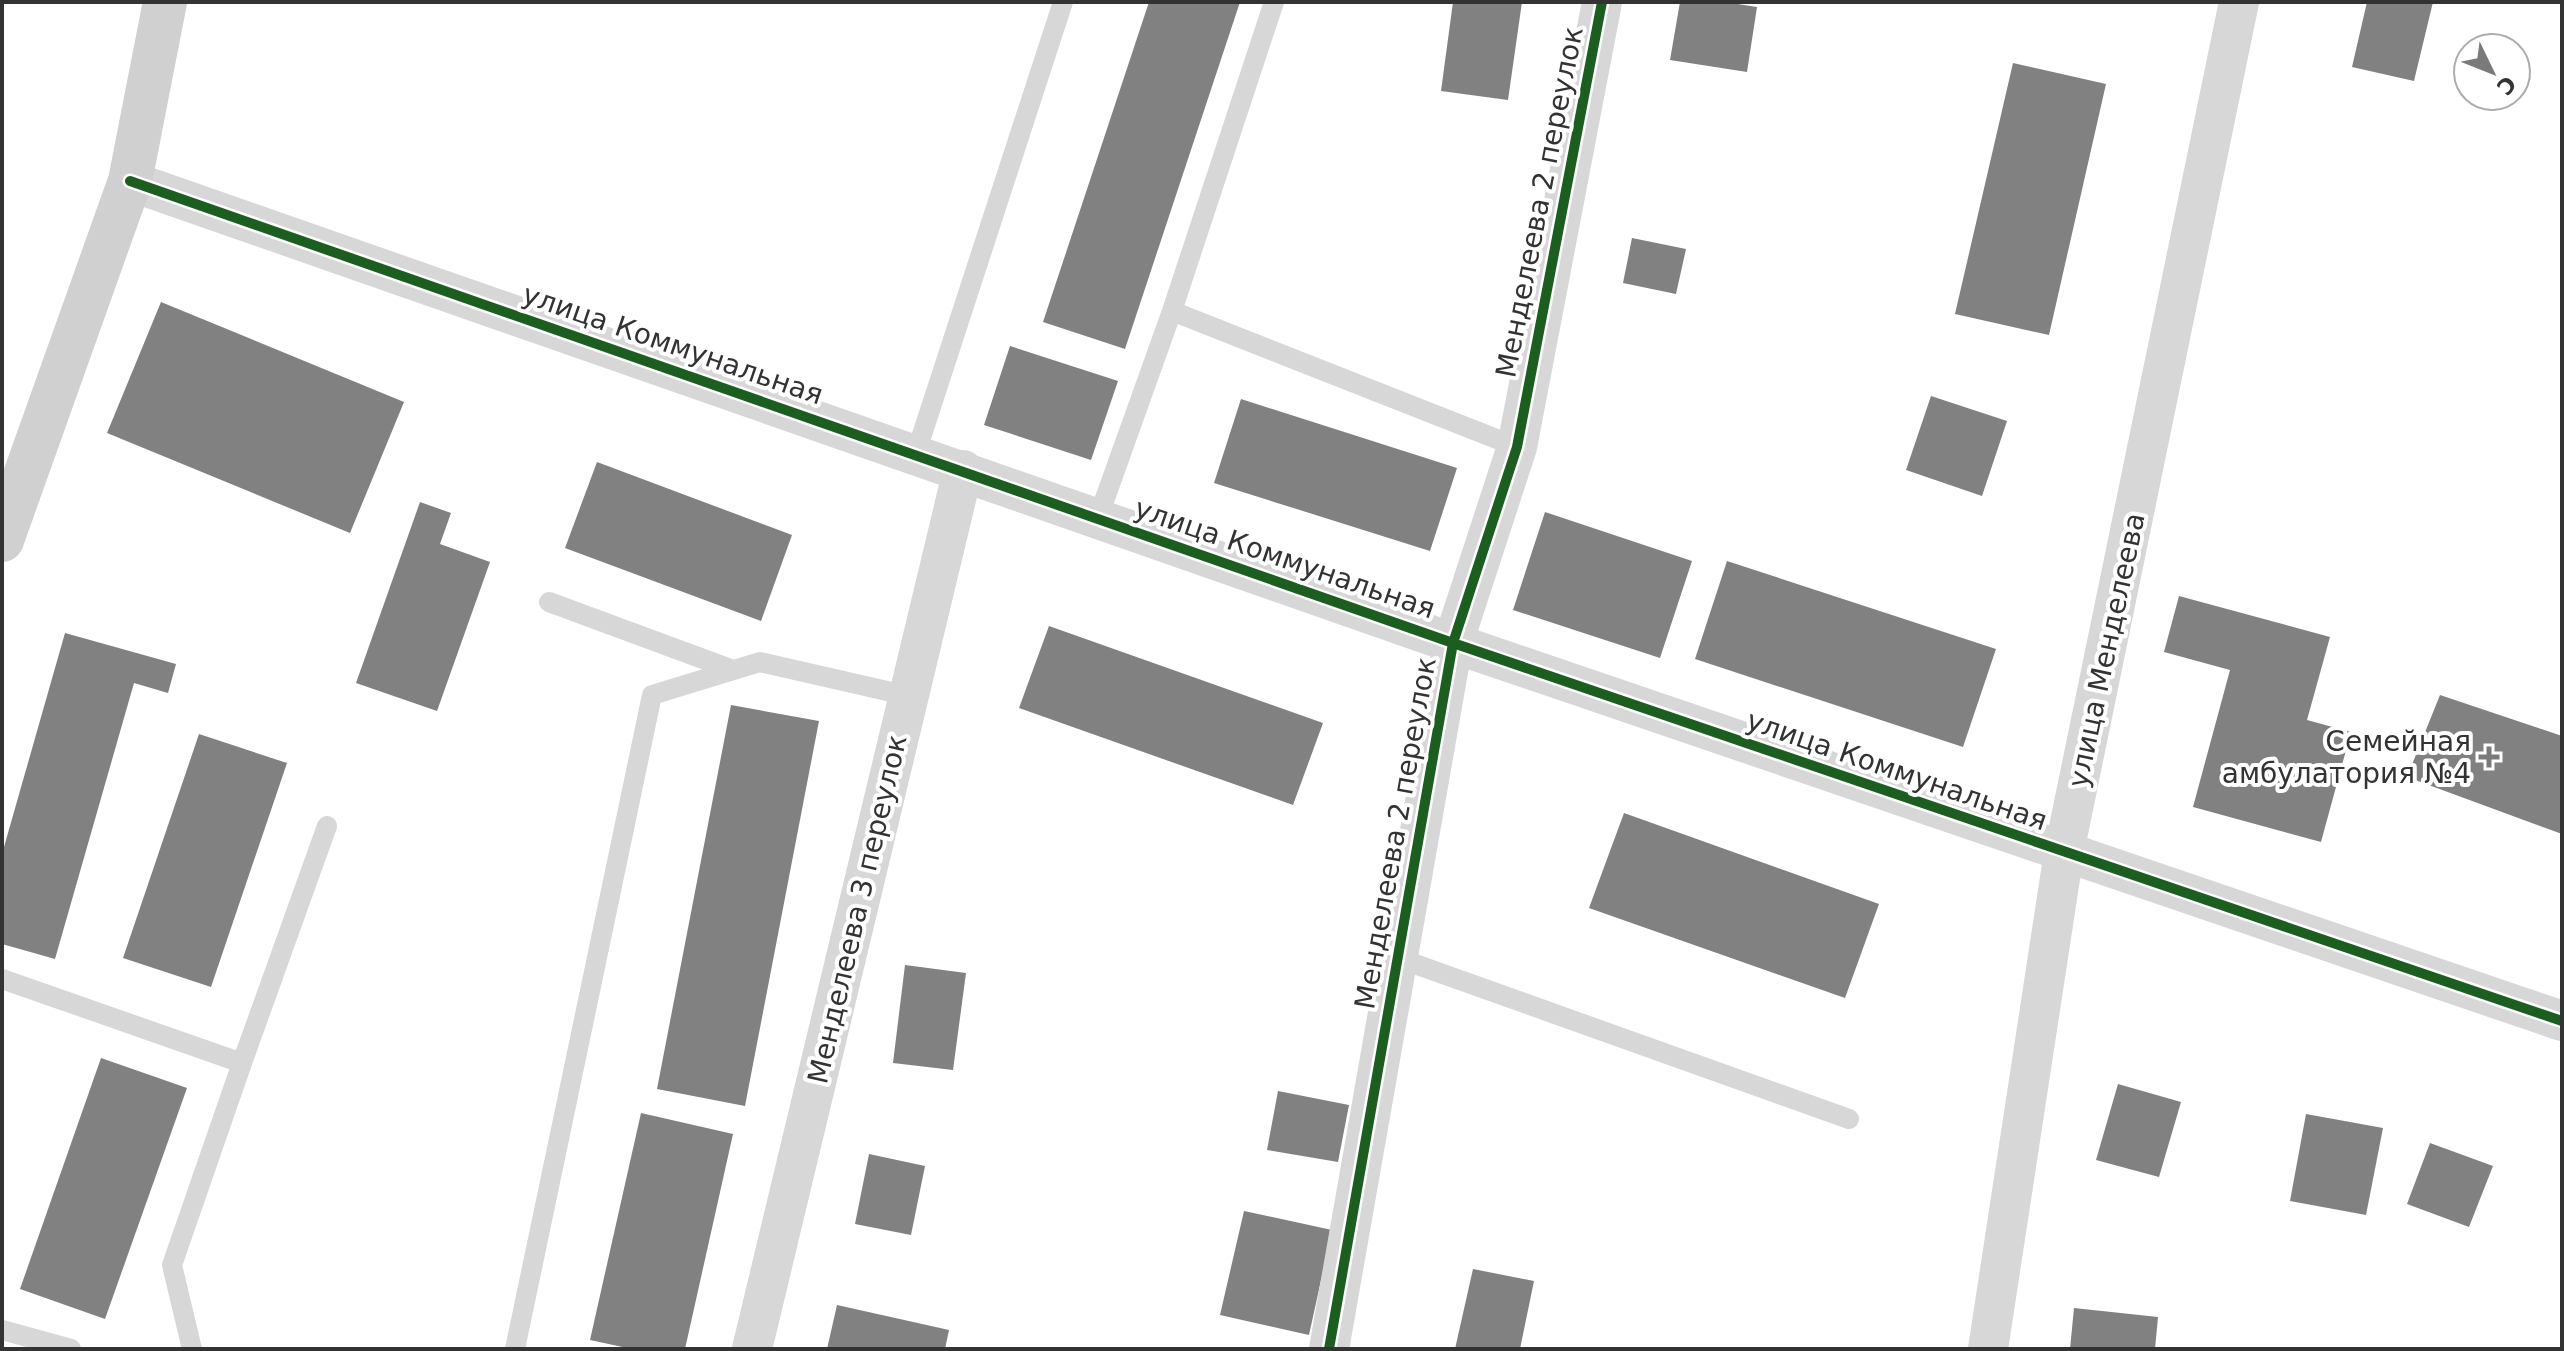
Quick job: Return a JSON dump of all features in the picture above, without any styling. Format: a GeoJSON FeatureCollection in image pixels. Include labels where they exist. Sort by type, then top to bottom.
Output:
{"type":"FeatureCollection","features":[{"type":"Feature","properties":{"kind":"main road"},"geometry":{"type":"LineString","coordinates":[[2,540],[130,181],[165,2]]}},
{"type":"Feature","properties":{"kind":"street","name":"Менделеева 2 переулок"},"geometry":{"type":"LineString","coordinates":[[1329,1349],[1453,643],[1517,447],[1602,2]]}},
{"type":"Feature","properties":{"kind":"street","name":"улица Менделеева"},"geometry":{"type":"LineString","coordinates":[[1988,1349],[2064,852],[2239,2]]}},
{"type":"Feature","properties":{"kind":"street","name":"улица Коммунальная"},"geometry":{"type":"LineString","coordinates":[[130,181],[1453,643],[2562,1021]]}},
{"type":"Feature","properties":{"kind":"street","name":"Менделеева 3 переулок"},"geometry":{"type":"LineString","coordinates":[[752,1349],[963,470]]}},
{"type":"Feature","properties":{"kind":"lane"},"geometry":{"type":"LineString","coordinates":[[916,453],[1063,2]]}},
{"type":"Feature","properties":{"kind":"lane"},"geometry":{"type":"LineString","coordinates":[[1098,518],[1172,311],[1274,2]]}},
{"type":"Feature","properties":{"kind":"lane"},"geometry":{"type":"LineString","coordinates":[[1172,311],[1517,447]]}},
{"type":"Feature","properties":{"kind":"lane"},"geometry":{"type":"LineString","coordinates":[[549,602],[733,670]]}},
{"type":"Feature","properties":{"kind":"lane"},"geometry":{"type":"LineString","coordinates":[[516,1349],[652,695],[760,662],[909,696]]}},
{"type":"Feature","properties":{"kind":"lane"},"geometry":{"type":"LineString","coordinates":[[192,1349],[172,1265],[327,826]]}},
{"type":"Feature","properties":{"kind":"lane"},"geometry":{"type":"LineString","coordinates":[[1398,958],[1849,1119]]}},
{"type":"Feature","properties":{"kind":"lane"},"geometry":{"type":"LineString","coordinates":[[2,979],[242,1063]]}},
{"type":"Feature","properties":{"kind":"lane"},"geometry":{"type":"LineString","coordinates":[[2,1330],[71,1349]]}},
{"type":"Feature","properties":{"kind":"building"},"geometry":{"type":"Polygon","coordinates":[[[1149,2],[1240,2],[1125,349],[1043,322],[1149,2]]]}},
{"type":"Feature","properties":{"kind":"building"},"geometry":{"type":"Polygon","coordinates":[[[1453,2],[1522,2],[1508,100],[1441,91],[1453,2]]]}},
{"type":"Feature","properties":{"kind":"building"},"geometry":{"type":"Polygon","coordinates":[[[1680,2],[1725,2],[1757,7],[1747,72],[1670,60],[1680,2]]]}},
{"type":"Feature","properties":{"kind":"building"},"geometry":{"type":"Polygon","coordinates":[[[2367,2],[2433,2],[2414,81],[2352,67],[2367,2]]]}},
{"type":"Feature","properties":{"kind":"building"},"geometry":{"type":"Polygon","coordinates":[[[2013,63],[2106,84],[2049,335],[1955,314],[2013,63]]]}},
{"type":"Feature","properties":{"kind":"building"},"geometry":{"type":"Polygon","coordinates":[[[1632,238],[1686,249],[1676,294],[1623,283],[1632,238]]]}},
{"type":"Feature","properties":{"kind":"building"},"geometry":{"type":"Polygon","coordinates":[[[161,302],[404,402],[350,533],[107,433],[161,302]]]}},
{"type":"Feature","properties":{"kind":"building"},"geometry":{"type":"Polygon","coordinates":[[[1010,346],[1118,381],[1091,460],[984,425],[1010,346]]]}},
{"type":"Feature","properties":{"kind":"building"},"geometry":{"type":"Polygon","coordinates":[[[1931,396],[2007,421],[1982,496],[1906,470],[1931,396]]]}},
{"type":"Feature","properties":{"kind":"building"},"geometry":{"type":"Polygon","coordinates":[[[1241,399],[1457,468],[1430,551],[1214,483],[1241,399]]]}},
{"type":"Feature","properties":{"kind":"building"},"geometry":{"type":"Polygon","coordinates":[[[597,462],[792,535],[761,621],[565,548],[597,462]]]}},
{"type":"Feature","properties":{"kind":"building"},"geometry":{"type":"Polygon","coordinates":[[[420,502],[451,513],[440,544],[490,562],[437,711],[356,683],[420,502]]]}},
{"type":"Feature","properties":{"kind":"building"},"geometry":{"type":"Polygon","coordinates":[[[1545,512],[1692,561],[1660,658],[1513,610],[1545,512]]]}},
{"type":"Feature","properties":{"kind":"building"},"geometry":{"type":"Polygon","coordinates":[[[1727,561],[1996,649],[1963,747],[1695,659],[1727,561]]]}},
{"type":"Feature","properties":{"kind":"building"},"geometry":{"type":"Polygon","coordinates":[[[2179,596],[2330,637],[2307,720],[2351,732],[2321,842],[2193,807],[2230,670],[2164,652],[2179,596]]]}},
{"type":"Feature","properties":{"kind":"building"},"geometry":{"type":"Polygon","coordinates":[[[1049,626],[1323,723],[1293,805],[1019,708],[1049,626]]]}},
{"type":"Feature","properties":{"kind":"building"},"geometry":{"type":"Polygon","coordinates":[[[65,633],[176,664],[168,693],[134,683],[55,959],[2,944],[2,854],[65,633]]]}},
{"type":"Feature","properties":{"kind":"building","name":"Семейная амбулатория №4"},"geometry":{"type":"Polygon","coordinates":[[[2440,695],[2562,736],[2562,834],[2407,777],[2440,695]]]}},
{"type":"Feature","properties":{"kind":"building"},"geometry":{"type":"Polygon","coordinates":[[[731,705],[819,721],[745,1106],[657,1089],[731,705]]]}},
{"type":"Feature","properties":{"kind":"building"},"geometry":{"type":"Polygon","coordinates":[[[199,734],[287,763],[211,987],[123,958],[199,734]]]}},
{"type":"Feature","properties":{"kind":"building"},"geometry":{"type":"Polygon","coordinates":[[[1624,813],[1879,904],[1845,998],[1589,908],[1624,813]]]}},
{"type":"Feature","properties":{"kind":"building"},"geometry":{"type":"Polygon","coordinates":[[[905,965],[966,973],[953,1070],[893,1063],[905,965]]]}},
{"type":"Feature","properties":{"kind":"building"},"geometry":{"type":"Polygon","coordinates":[[[101,1058],[187,1088],[105,1319],[20,1289],[101,1058]]]}},
{"type":"Feature","properties":{"kind":"building"},"geometry":{"type":"Polygon","coordinates":[[[2118,1084],[2181,1102],[2159,1177],[2096,1160],[2118,1084]]]}},
{"type":"Feature","properties":{"kind":"building"},"geometry":{"type":"Polygon","coordinates":[[[1278,1091],[1349,1105],[1338,1162],[1267,1150],[1278,1091]]]}},
{"type":"Feature","properties":{"kind":"building"},"geometry":{"type":"Polygon","coordinates":[[[641,1113],[733,1134],[685,1349],[632,1349],[590,1340],[641,1113]]]}},
{"type":"Feature","properties":{"kind":"building"},"geometry":{"type":"Polygon","coordinates":[[[2306,1114],[2383,1128],[2366,1215],[2290,1201],[2306,1114]]]}},
{"type":"Feature","properties":{"kind":"building"},"geometry":{"type":"Polygon","coordinates":[[[2430,1143],[2493,1166],[2469,1227],[2407,1204],[2430,1143]]]}},
{"type":"Feature","properties":{"kind":"building"},"geometry":{"type":"Polygon","coordinates":[[[869,1154],[925,1166],[911,1235],[855,1224],[869,1154]]]}},
{"type":"Feature","properties":{"kind":"building"},"geometry":{"type":"Polygon","coordinates":[[[1244,1211],[1332,1230],[1309,1335],[1220,1315],[1244,1211]]]}},
{"type":"Feature","properties":{"kind":"building"},"geometry":{"type":"Polygon","coordinates":[[[1473,1269],[1534,1281],[1520,1349],[1455,1349],[1473,1269]]]}},
{"type":"Feature","properties":{"kind":"building"},"geometry":{"type":"Polygon","coordinates":[[[837,1305],[949,1330],[945,1349],[827,1349],[837,1305]]]}},
{"type":"Feature","properties":{"kind":"building"},"geometry":{"type":"Polygon","coordinates":[[[2074,1308],[2158,1317],[2155,1349],[2070,1349],[2074,1308]]]}},
{"type":"Feature","properties":{"kind":"cycle path"},"geometry":{"type":"LineString","coordinates":[[1329,1349],[1453,643],[1517,447],[1602,2]]}},
{"type":"Feature","properties":{"kind":"cycle path"},"geometry":{"type":"LineString","coordinates":[[130,181],[1453,643],[2562,1021]]}},
{"type":"Feature","properties":{"kind":"place","name":"Семейная амбулатория №4"},"geometry":{"type":"Point","coordinates":[2489,757]}}]}
